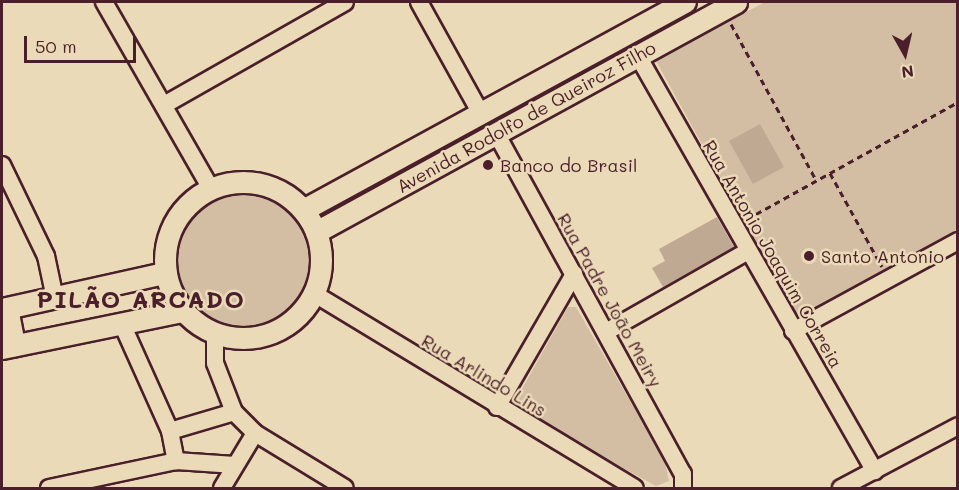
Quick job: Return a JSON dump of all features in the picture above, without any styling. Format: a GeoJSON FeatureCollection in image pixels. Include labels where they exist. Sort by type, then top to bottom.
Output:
{"type":"FeatureCollection","features":[{"type":"Feature","properties":{"kind":"main road","name":"Avenida Rodolfo de Queiroz Filho"},"geometry":{"type":"LineString","coordinates":[[303,210],[685,2]]}},
{"type":"Feature","properties":{"kind":"main road","name":"Avenida Rodolfo de Queiroz Filho"},"geometry":{"type":"LineString","coordinates":[[316,232],[730,5]]}},
{"type":"Feature","properties":{"kind":"main road"},"geometry":{"type":"LineString","coordinates":[[260,184],[284,194],[303,210],[316,232],[320,263],[313,293],[291,320],[260,336],[214,333],[183,311],[165,273],[173,223],[211,189],[260,184]]}},
{"type":"Feature","properties":{"kind":"main road"},"geometry":{"type":"LineString","coordinates":[[165,273],[54,295],[4,309],[8,347],[183,311]]}},
{"type":"Feature","properties":{"kind":"street"},"geometry":{"type":"LineString","coordinates":[[104,2],[211,189]]}},
{"type":"Feature","properties":{"kind":"street"},"geometry":{"type":"LineString","coordinates":[[164,105],[345,2]]}},
{"type":"Feature","properties":{"kind":"street"},"geometry":{"type":"LineString","coordinates":[[419,2],[481,114]]}},
{"type":"Feature","properties":{"kind":"street","name":"Rua Antonio Joaquim Correia"},"geometry":{"type":"LineString","coordinates":[[638,56],[875,471]]}},
{"type":"Feature","properties":{"kind":"street","name":"Rua Padre João Meiry"},"geometry":{"type":"LineString","coordinates":[[496,133],[683,474],[683,489]]}},
{"type":"Feature","properties":{"kind":"street"},"geometry":{"type":"LineString","coordinates":[[2,165],[46,256],[54,295]]}},
{"type":"Feature","properties":{"kind":"street"},"geometry":{"type":"LineString","coordinates":[[794,331],[957,241]]}},
{"type":"Feature","properties":{"kind":"street"},"geometry":{"type":"LineString","coordinates":[[606,332],[748,251]]}},
{"type":"Feature","properties":{"kind":"street"},"geometry":{"type":"LineString","coordinates":[[497,407],[574,274]]}},
{"type":"Feature","properties":{"kind":"street","name":"Rua Arlindo Lins"},"geometry":{"type":"LineString","coordinates":[[313,293],[635,489]]}},
{"type":"Feature","properties":{"kind":"street"},"geometry":{"type":"LineString","coordinates":[[122,324],[170,431],[176,461]]}},
{"type":"Feature","properties":{"kind":"street"},"geometry":{"type":"LineString","coordinates":[[214,333],[215,363],[234,412],[255,433],[345,489]]}},
{"type":"Feature","properties":{"kind":"street"},"geometry":{"type":"LineString","coordinates":[[170,431],[234,412]]}},
{"type":"Feature","properties":{"kind":"street"},"geometry":{"type":"LineString","coordinates":[[841,489],[957,426]]}},
{"type":"Feature","properties":{"kind":"street"},"geometry":{"type":"LineString","coordinates":[[222,489],[255,433]]}},
{"type":"Feature","properties":{"kind":"street"},"geometry":{"type":"LineString","coordinates":[[49,489],[176,461],[235,465]]}},
{"type":"Feature","properties":{"kind":"path"},"geometry":{"type":"LineString","coordinates":[[730,5],[816,180]]}},
{"type":"Feature","properties":{"kind":"path"},"geometry":{"type":"LineString","coordinates":[[734,226],[957,102]]}},
{"type":"Feature","properties":{"kind":"path"},"geometry":{"type":"LineString","coordinates":[[830,173],[889,279]]}},
{"type":"Feature","properties":{"kind":"shaded area"},"geometry":{"type":"Polygon","coordinates":[[[765,2],[957,2],[957,230],[798,318],[656,61],[765,2]]]}},
{"type":"Feature","properties":{"kind":"shaded area"},"geometry":{"type":"Polygon","coordinates":[[[244,187],[271,192],[294,208],[310,231],[315,258],[310,285],[294,308],[271,324],[244,329],[217,324],[194,308],[178,285],[173,258],[178,231],[194,208],[217,192],[244,187]]]}},
{"type":"Feature","properties":{"kind":"shaded area"},"geometry":{"type":"Polygon","coordinates":[[[568,307],[576,307],[665,462],[669,481],[656,486],[521,412],[514,403],[568,307]]]}},
{"type":"Feature","properties":{"kind":"building"},"geometry":{"type":"Polygon","coordinates":[[[760,124],[784,167],[753,184],[729,141],[760,124]]]}},
{"type":"Feature","properties":{"kind":"building"},"geometry":{"type":"Polygon","coordinates":[[[717,217],[734,247],[663,287],[652,268],[665,261],[659,249],[717,217]]]}},
{"type":"Feature","properties":{"kind":"place","name":"Banco do Brasil"},"geometry":{"type":"Point","coordinates":[488,165]}},
{"type":"Feature","properties":{"kind":"place","name":"Santo Antonio"},"geometry":{"type":"Point","coordinates":[809,256]}},
{"type":"Feature","properties":{"kind":"district","name":"PILÃO ARCADO"},"geometry":{"type":"Point","coordinates":[141,299]}}]}
